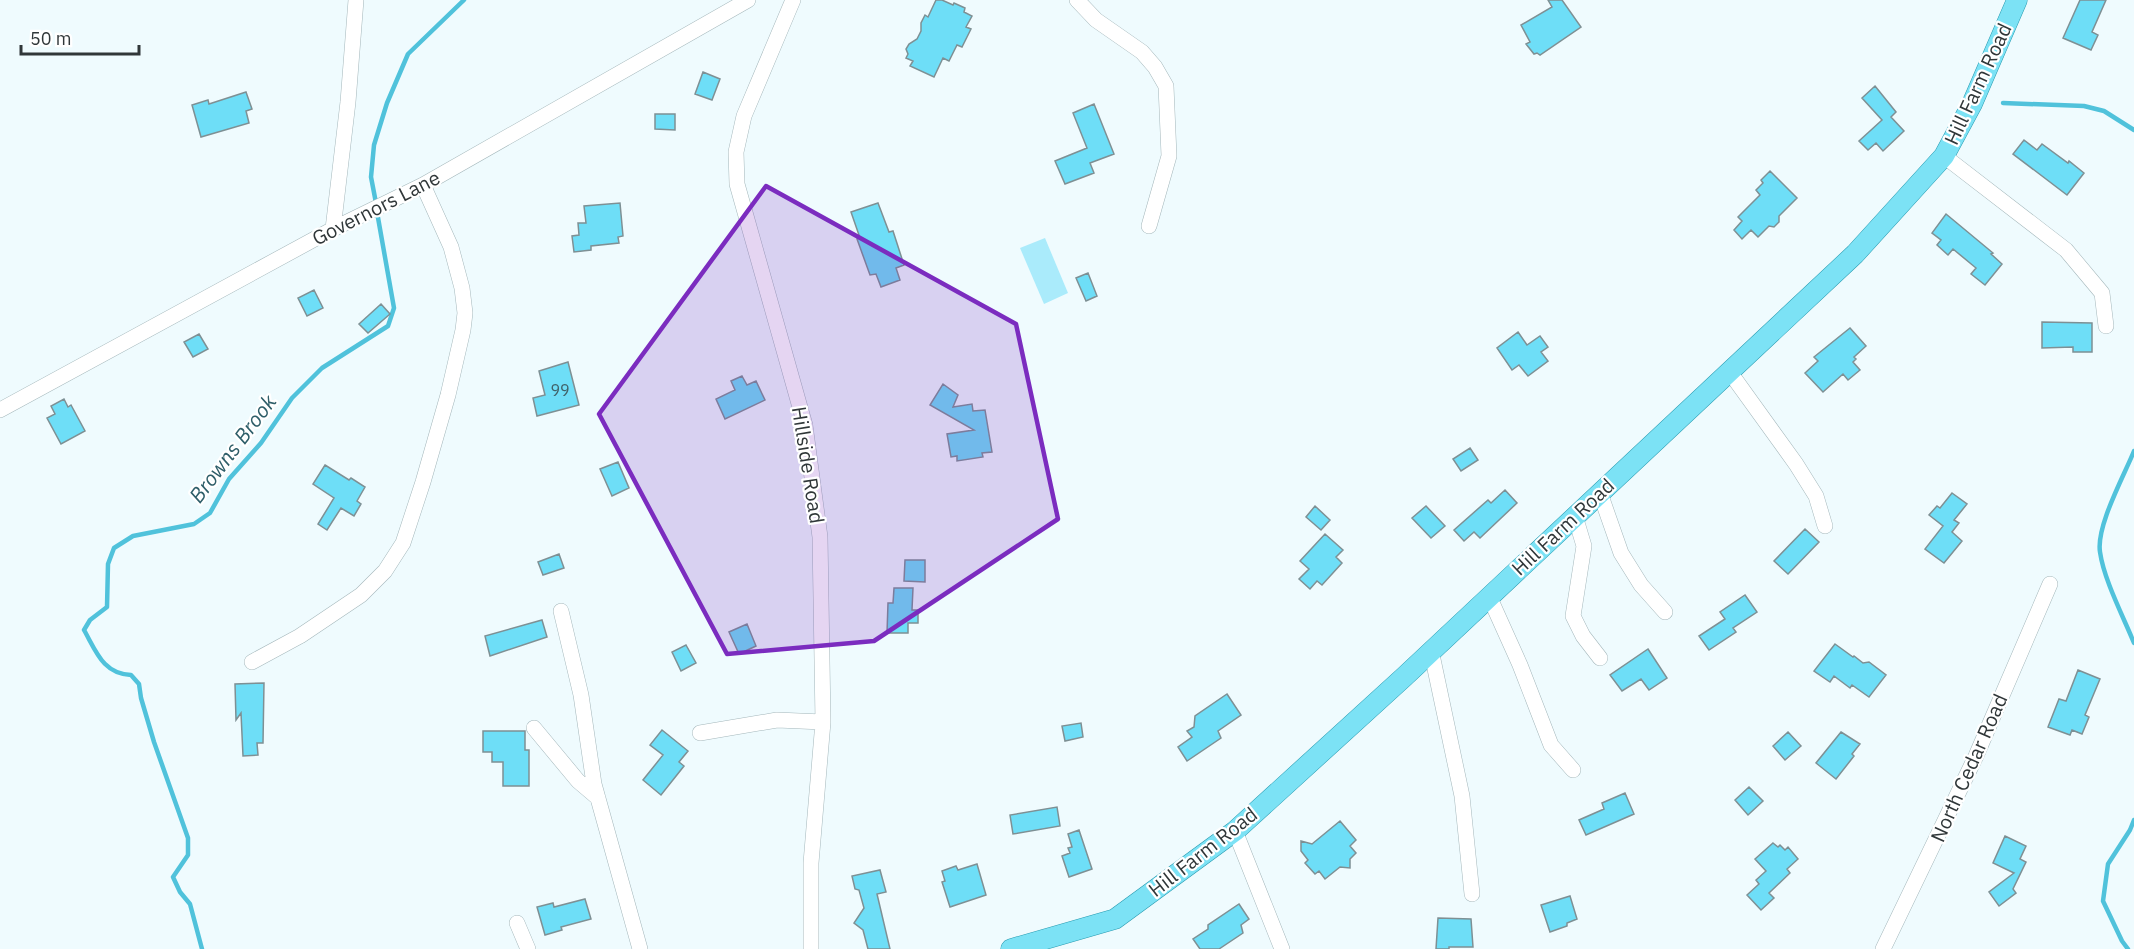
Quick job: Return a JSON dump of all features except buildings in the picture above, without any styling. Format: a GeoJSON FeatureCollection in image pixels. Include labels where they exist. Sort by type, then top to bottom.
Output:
{"type":"FeatureCollection","features":[{"type":"Feature","properties":{"kind":"main road","name":"Hill Farm Road"},"geometry":{"type":"LineString","coordinates":[[1011,949],[1114,919],[1235,831],[1855,254],[1944,156],[1972,104],[2017,0]]}},
{"type":"Feature","properties":{"kind":"street"},"geometry":{"type":"LineString","coordinates":[[333,229],[348,102],[356,0]]}},
{"type":"Feature","properties":{"kind":"street","name":"Governors Lane"},"geometry":{"type":"LineString","coordinates":[[0,410],[333,229],[423,185],[748,0]]}},
{"type":"Feature","properties":{"kind":"street","name":"Hillside Road"},"geometry":{"type":"LineString","coordinates":[[793,0],[744,116],[736,152],[736,163],[737,184],[805,425],[820,537],[823,722],[811,863],[811,949]]}},
{"type":"Feature","properties":{"kind":"street"},"geometry":{"type":"LineString","coordinates":[[1077,0],[1096,20],[1142,52],[1155,67],[1166,86],[1169,156],[1149,226]]}},
{"type":"Feature","properties":{"kind":"street"},"geometry":{"type":"LineString","coordinates":[[1944,156],[2066,250],[2102,293],[2106,326]]}},
{"type":"Feature","properties":{"kind":"street"},"geometry":{"type":"LineString","coordinates":[[252,662],[300,636],[361,595],[385,572],[403,543],[448,395],[465,313],[462,288],[451,247],[423,185]]}},
{"type":"Feature","properties":{"kind":"street"},"geometry":{"type":"LineString","coordinates":[[1730,371],[1816,496],[1825,526]]}},
{"type":"Feature","properties":{"kind":"street"},"geometry":{"type":"LineString","coordinates":[[1600,493],[1621,553],[1641,585],[1665,612]]}},
{"type":"Feature","properties":{"kind":"street"},"geometry":{"type":"LineString","coordinates":[[1575,516],[1584,546],[1573,616],[1583,636],[1600,658]]}},
{"type":"Feature","properties":{"kind":"street","name":"North Cedar Road"},"geometry":{"type":"LineString","coordinates":[[1882,949],[1976,756],[2050,584]]}},
{"type":"Feature","properties":{"kind":"street"},"geometry":{"type":"LineString","coordinates":[[1489,596],[1520,665],[1551,745],[1573,770]]}},
{"type":"Feature","properties":{"kind":"street"},"geometry":{"type":"LineString","coordinates":[[561,611],[581,695],[598,798],[640,949]]}},
{"type":"Feature","properties":{"kind":"street"},"geometry":{"type":"LineString","coordinates":[[1431,650],[1462,796],[1472,894]]}},
{"type":"Feature","properties":{"kind":"street"},"geometry":{"type":"LineString","coordinates":[[700,733],[777,720],[823,722]]}},
{"type":"Feature","properties":{"kind":"street"},"geometry":{"type":"LineString","coordinates":[[534,728],[578,781],[598,798]]}},
{"type":"Feature","properties":{"kind":"street"},"geometry":{"type":"LineString","coordinates":[[1235,831],[1282,949]]}},
{"type":"Feature","properties":{"kind":"street"},"geometry":{"type":"LineString","coordinates":[[517,923],[528,949]]}},
{"type":"Feature","properties":{"kind":"highlighted area"},"geometry":{"type":"Polygon","coordinates":[[[766,186],[1016,324],[1058,519],[874,641],[727,654],[599,414],[766,186]]]}},
{"type":"Feature","properties":{"kind":"shaded area"},"geometry":{"type":"Polygon","coordinates":[[[1045,238],[1068,293],[1044,304],[1020,248],[1045,238]]]}},
{"type":"Feature","properties":{"kind":"waterway","name":"Browns Brook"},"geometry":{"type":"LineString","coordinates":[[376,203],[371,177],[374,145],[387,103],[408,54],[464,0]]}},
{"type":"Feature","properties":{"kind":"waterway"},"geometry":{"type":"LineString","coordinates":[[2003,103],[2084,106],[2104,111],[2134,130]]}},
{"type":"Feature","properties":{"kind":"waterway","name":"Browns Brook"},"geometry":{"type":"LineString","coordinates":[[202,949],[190,904],[180,892],[173,877],[188,855],[188,838],[154,742],[139,684],[131,675],[121,674],[107,666],[101,660],[84,630],[90,620],[107,607],[108,564],[114,548],[133,536],[194,524],[210,513],[229,479],[261,443],[292,398],[322,368],[388,326],[394,308],[377,212]]}},
{"type":"Feature","properties":{"kind":"waterway"},"geometry":{"type":"LineString","coordinates":[[2134,451],[2106,515],[2100,541],[2105,574],[2134,643]]}},
{"type":"Feature","properties":{"kind":"waterway"},"geometry":{"type":"LineString","coordinates":[[2128,949],[2103,901],[2108,864],[2134,820]]}}]}
